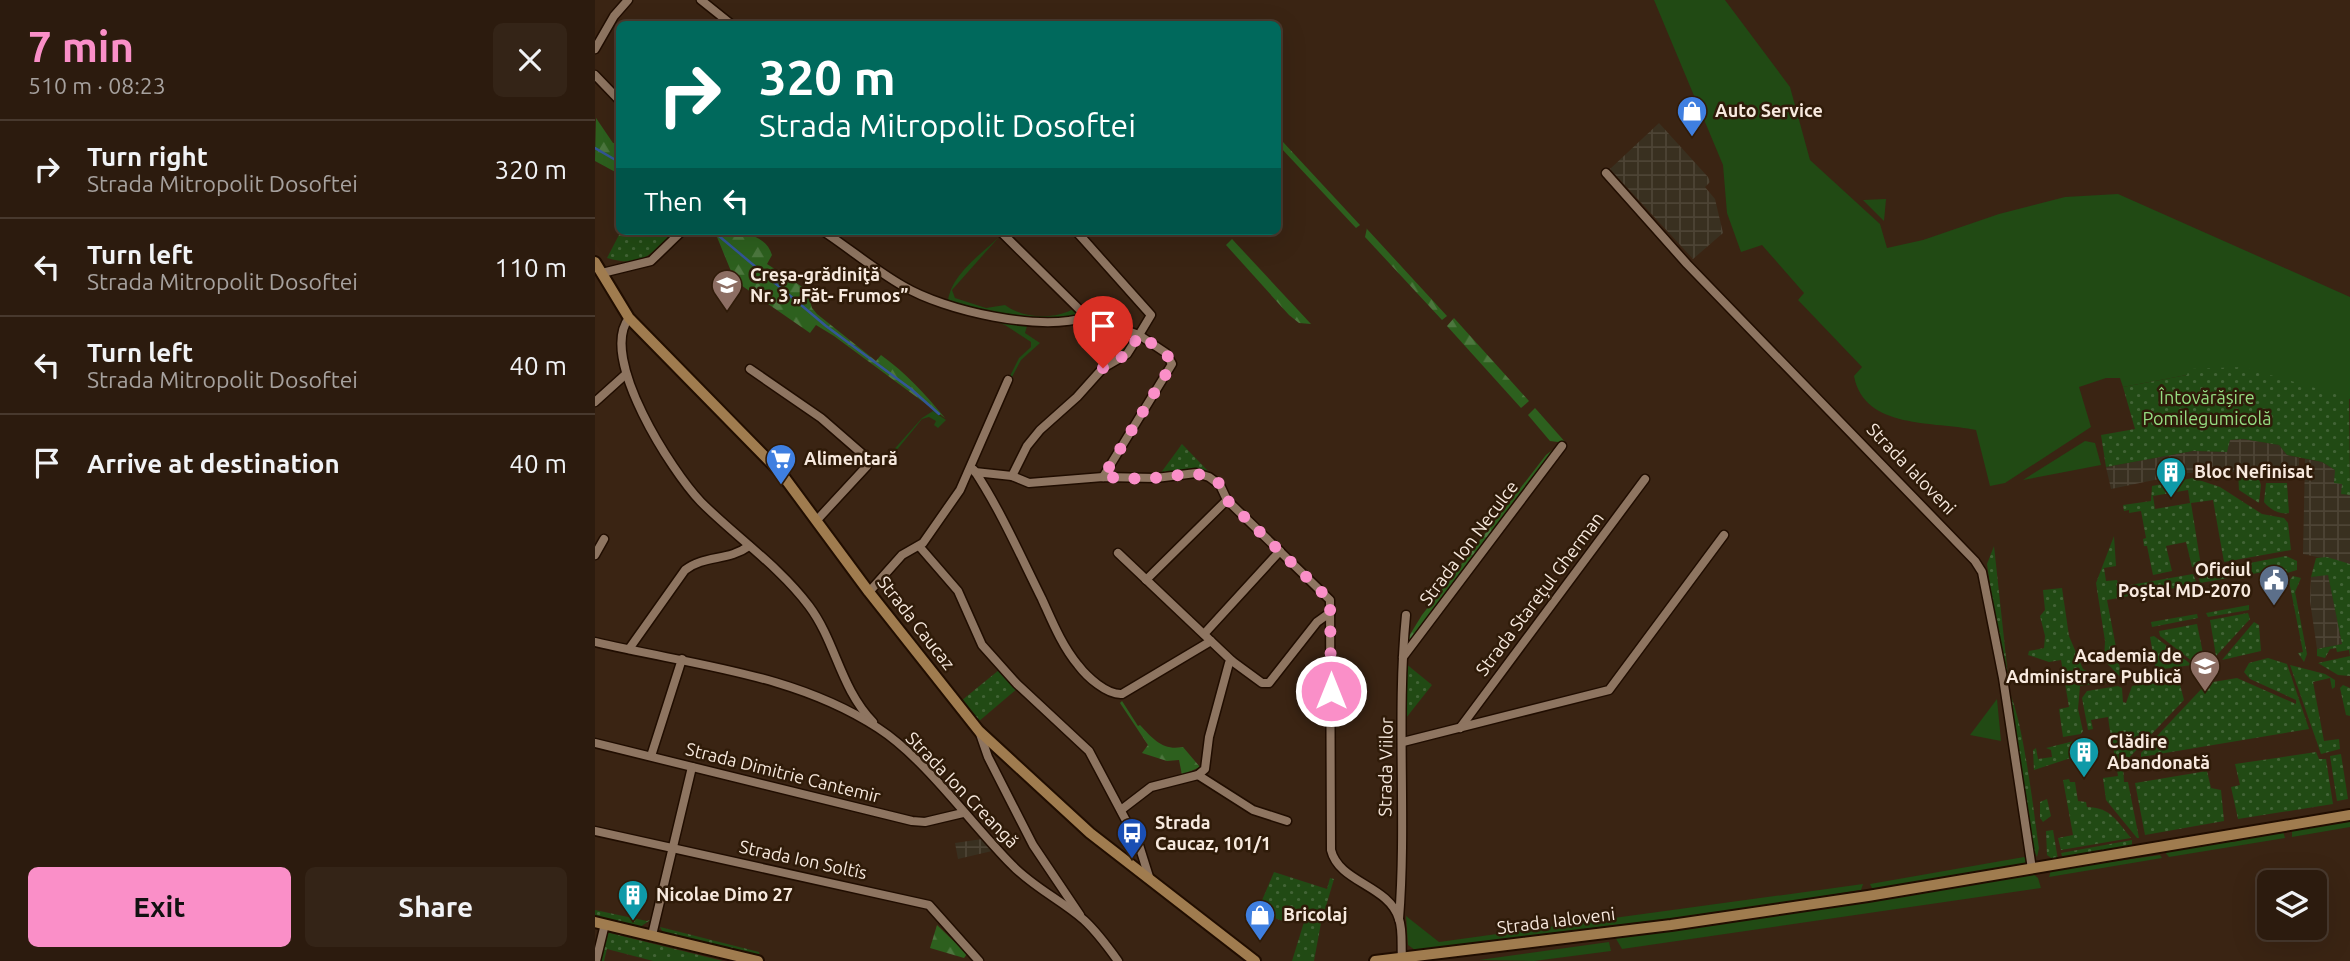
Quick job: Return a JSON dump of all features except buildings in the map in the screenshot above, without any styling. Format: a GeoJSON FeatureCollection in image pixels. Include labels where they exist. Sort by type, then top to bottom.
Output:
{"type":"FeatureCollection","features":[{"type":"Feature","properties":{"kind":"street"},"geometry":{"type":"LineString","coordinates":[[595,49],[614,16],[628,0]]}},
{"type":"Feature","properties":{"kind":"street"},"geometry":{"type":"LineString","coordinates":[[702,0],[727,21]]}},
{"type":"Feature","properties":{"kind":"street"},"geometry":{"type":"LineString","coordinates":[[595,75],[616,97]]}},
{"type":"Feature","properties":{"kind":"street","name":"Strada Ialoveni"},"geometry":{"type":"LineString","coordinates":[[1606,173],[1688,264],[1975,561],[1982,572],[2003,678],[2032,869]]}},
{"type":"Feature","properties":{"kind":"street"},"geometry":{"type":"LineString","coordinates":[[602,273],[651,261],[678,235]]}},
{"type":"Feature","properties":{"kind":"street"},"geometry":{"type":"LineString","coordinates":[[829,235],[905,288],[944,303],[983,313],[1051,322],[1087,317]]}},
{"type":"Feature","properties":{"kind":"street"},"geometry":{"type":"LineString","coordinates":[[1004,235],[1087,317],[1139,335],[1166,353],[1172,364],[1103,477]]}},
{"type":"Feature","properties":{"kind":"street"},"geometry":{"type":"LineString","coordinates":[[1012,476],[1039,430],[1077,397],[1103,368],[1127,354],[1151,315],[1080,235]]}},
{"type":"Feature","properties":{"kind":"street","name":"Strada Caucaz"},"geometry":{"type":"LineString","coordinates":[[595,262],[629,317],[763,453],[979,731],[1090,833],[1255,961]]}},
{"type":"Feature","properties":{"kind":"street"},"geometry":{"type":"LineString","coordinates":[[629,317],[621,335],[626,374],[667,457],[699,500],[809,605],[853,699],[879,729]]}},
{"type":"Feature","properties":{"kind":"street"},"geometry":{"type":"LineString","coordinates":[[750,369],[821,418],[867,458],[865,470],[817,520]]}},
{"type":"Feature","properties":{"kind":"street"},"geometry":{"type":"LineString","coordinates":[[595,402],[626,374]]}},
{"type":"Feature","properties":{"kind":"street"},"geometry":{"type":"LineString","coordinates":[[869,592],[902,555],[919,546],[973,470],[1008,380]]}},
{"type":"Feature","properties":{"kind":"street","name":"Strada Ion Neculce"},"geometry":{"type":"LineString","coordinates":[[1401,659],[1562,446]]}},
{"type":"Feature","properties":{"kind":"street"},"geometry":{"type":"LineString","coordinates":[[973,470],[1012,476],[1029,483],[1103,477],[1156,478],[1188,473],[1203,474],[1220,485],[1227,500],[1330,600],[1333,858],[1342,868],[1382,895],[1399,919]]}},
{"type":"Feature","properties":{"kind":"street"},"geometry":{"type":"LineString","coordinates":[[973,470],[1001,515],[1072,658],[1096,682],[1116,695],[1126,692],[1211,641]]}},
{"type":"Feature","properties":{"kind":"street","name":"Strada Starețul Gherman"},"geometry":{"type":"LineString","coordinates":[[1460,728],[1644,479]]}},
{"type":"Feature","properties":{"kind":"street"},"geometry":{"type":"LineString","coordinates":[[1146,580],[1227,500]]}},
{"type":"Feature","properties":{"kind":"street"},"geometry":{"type":"LineString","coordinates":[[1403,742],[1609,690],[1724,535]]}},
{"type":"Feature","properties":{"kind":"street"},"geometry":{"type":"LineString","coordinates":[[595,555],[604,539]]}},
{"type":"Feature","properties":{"kind":"street"},"geometry":{"type":"LineString","coordinates":[[629,649],[685,570],[696,562],[735,555],[749,546]]}},
{"type":"Feature","properties":{"kind":"street"},"geometry":{"type":"LineString","coordinates":[[919,546],[955,587],[982,645],[1017,684],[1089,751],[1143,853],[1150,880]]}},
{"type":"Feature","properties":{"kind":"street"},"geometry":{"type":"LineString","coordinates":[[1203,634],[1280,551]]}},
{"type":"Feature","properties":{"kind":"street"},"geometry":{"type":"LineString","coordinates":[[1118,554],[1232,661],[1262,683],[1269,683],[1317,622],[1331,612]]}},
{"type":"Feature","properties":{"kind":"street","name":"Strada Viilor"},"geometry":{"type":"LineString","coordinates":[[1402,958],[1399,919],[1403,742],[1401,659],[1406,615]]}},
{"type":"Feature","properties":{"kind":"street","name":"Strada Ion Creangă"},"geometry":{"type":"LineString","coordinates":[[595,642],[682,659],[762,679],[822,699],[879,729],[912,758],[1031,882],[1084,920],[1118,961]]}},
{"type":"Feature","properties":{"kind":"street"},"geometry":{"type":"LineString","coordinates":[[651,756],[682,659]]}},
{"type":"Feature","properties":{"kind":"street"},"geometry":{"type":"LineString","coordinates":[[1121,810],[1143,792],[1160,783],[1198,775],[1206,765],[1221,682],[1232,661]]}},
{"type":"Feature","properties":{"kind":"street"},"geometry":{"type":"LineString","coordinates":[[979,731],[988,757],[1033,845],[1084,920]]}},
{"type":"Feature","properties":{"kind":"street","name":"Strada Dimitrie Cantemir"},"geometry":{"type":"LineString","coordinates":[[595,743],[912,821],[925,822],[963,814]]}},
{"type":"Feature","properties":{"kind":"street"},"geometry":{"type":"LineString","coordinates":[[652,935],[692,767]]}},
{"type":"Feature","properties":{"kind":"street"},"geometry":{"type":"LineString","coordinates":[[1198,775],[1253,810],[1287,821]]}},
{"type":"Feature","properties":{"kind":"street","name":"Strada Ialoveni"},"geometry":{"type":"LineString","coordinates":[[1417,959],[1671,925],[2032,869],[2350,815]]}},
{"type":"Feature","properties":{"kind":"street","name":"Strada Ion Soltîs"},"geometry":{"type":"LineString","coordinates":[[595,831],[929,905],[979,961]]}},
{"type":"Feature","properties":{"kind":"street"},"geometry":{"type":"LineString","coordinates":[[596,961],[600,923],[758,961]]}},
{"type":"Feature","properties":{"kind":"street"},"geometry":{"type":"LineString","coordinates":[[1375,961],[1417,959]]}},
{"type":"Feature","properties":{"kind":"shaded area"},"geometry":{"type":"Polygon","coordinates":[[[1659,123],[1708,177],[1710,182],[1705,187],[1715,199],[1723,233],[1693,259],[1610,169],[1659,123]]]}},
{"type":"Feature","properties":{"kind":"shaded area"},"geometry":{"type":"Polygon","coordinates":[[[2243,439],[2279,445],[2287,455],[2299,458],[2299,470],[2188,473],[2111,489],[2106,467],[2193,451],[2226,452],[2230,440],[2243,439]]]}},
{"type":"Feature","properties":{"kind":"shaded area"},"geometry":{"type":"Polygon","coordinates":[[[2305,459],[2322,462],[2335,470],[2343,483],[2342,494],[2350,495],[2350,564],[2303,554],[2305,459]]]}},
{"type":"Feature","properties":{"kind":"shaded area"},"geometry":{"type":"Polygon","coordinates":[[[2328,574],[2342,644],[2317,649],[2310,601],[2311,577],[2328,574]]]}},
{"type":"Feature","properties":{"kind":"shaded area"},"geometry":{"type":"Polygon","coordinates":[[[982,839],[992,851],[958,859],[955,843],[982,839]]]}},
{"type":"Feature","properties":{"kind":"green space"},"geometry":{"type":"Polygon","coordinates":[[[1654,0],[1725,0],[1790,87],[1810,160],[1880,224],[1887,248],[1923,240],[1999,214],[2065,197],[2118,194],[2350,297],[2350,399],[2187,375],[2123,387],[2120,378],[2106,378],[2079,387],[2091,427],[2005,483],[1990,486],[1976,430],[1903,420],[1872,406],[1860,393],[1854,376],[1862,367],[1798,300],[1804,293],[1762,245],[1741,252],[1727,213],[1723,165],[1654,0]]]}},
{"type":"Feature","properties":{"kind":"green space"},"geometry":{"type":"Polygon","coordinates":[[[596,118],[613,143],[616,143],[616,172],[595,161],[596,118]]]}},
{"type":"Feature","properties":{"kind":"green space"},"geometry":{"type":"Polygon","coordinates":[[[1283,142],[1360,225],[1356,228],[1281,148],[1283,142]]]}},
{"type":"Feature","properties":{"kind":"green space"},"geometry":{"type":"Polygon","coordinates":[[[1886,199],[1884,221],[1863,200],[1886,199]]]}},
{"type":"Feature","properties":{"kind":"green space"},"geometry":{"type":"Polygon","coordinates":[[[1367,228],[1447,316],[1442,320],[1365,237],[1367,228]]]}},
{"type":"Feature","properties":{"kind":"green space"},"geometry":{"type":"Polygon","coordinates":[[[619,235],[672,235],[644,258],[619,261],[607,258],[619,235]]]}},
{"type":"Feature","properties":{"kind":"green space"},"geometry":{"type":"Polygon","coordinates":[[[714,235],[750,235],[762,241],[772,255],[767,264],[807,290],[812,308],[817,314],[876,361],[881,355],[890,362],[915,384],[945,418],[834,336],[816,325],[810,333],[735,281],[714,235]]]}},
{"type":"Feature","properties":{"kind":"green space"},"geometry":{"type":"Polygon","coordinates":[[[999,237],[952,290],[955,298],[986,308],[1005,305],[1021,313],[1040,316],[1058,315],[1075,308],[1077,316],[1047,318],[1011,316],[977,311],[948,301],[950,291],[961,274],[999,237]]]}},
{"type":"Feature","properties":{"kind":"green space"},"geometry":{"type":"Polygon","coordinates":[[[1232,239],[1311,324],[1299,323],[1289,315],[1226,245],[1232,239]]]}},
{"type":"Feature","properties":{"kind":"green space"},"geometry":{"type":"Polygon","coordinates":[[[969,312],[1028,323],[1025,333],[1040,343],[1021,360],[1011,379],[1009,378],[1019,358],[1031,347],[1031,342],[1005,325],[969,312]]]}},
{"type":"Feature","properties":{"kind":"green space"},"geometry":{"type":"Polygon","coordinates":[[[1454,318],[1529,401],[1521,408],[1447,326],[1454,318]]]}},
{"type":"Feature","properties":{"kind":"green space"},"geometry":{"type":"Polygon","coordinates":[[[1087,321],[1134,339],[1123,355],[1114,358],[1132,339],[1103,329],[1077,330],[1079,325],[1064,325],[1087,321]]]}},
{"type":"Feature","properties":{"kind":"green space","name":"Întovărășire Pomilegumicolă"},"geometry":{"type":"Polygon","coordinates":[[[2243,367],[2349,398],[2350,495],[2341,494],[2342,484],[2334,483],[2335,470],[2322,462],[2287,455],[2279,445],[2243,439],[2230,440],[2227,452],[2193,451],[2106,467],[2101,435],[2135,429],[2123,387],[2187,375],[2189,369],[2243,367]]]}},
{"type":"Feature","properties":{"kind":"green space"},"geometry":{"type":"Polygon","coordinates":[[[1535,408],[1566,443],[1550,441],[1528,415],[1535,408]]]}},
{"type":"Feature","properties":{"kind":"green space"},"geometry":{"type":"Polygon","coordinates":[[[933,411],[946,420],[938,428],[934,425],[936,421],[929,417],[922,419],[887,462],[881,464],[922,418],[933,411]]]}},
{"type":"Feature","properties":{"kind":"green space"},"geometry":{"type":"Polygon","coordinates":[[[2085,441],[2095,443],[2101,465],[2023,480],[2085,441]]]}},
{"type":"Feature","properties":{"kind":"green space"},"geometry":{"type":"Polygon","coordinates":[[[1182,444],[1209,474],[1179,470],[1160,474],[1182,444]]]}},
{"type":"Feature","properties":{"kind":"green space"},"geometry":{"type":"Polygon","coordinates":[[[1558,448],[1405,649],[1406,641],[1422,615],[1546,455],[1558,448]]]}},
{"type":"Feature","properties":{"kind":"green space"},"geometry":{"type":"Polygon","coordinates":[[[2256,471],[2261,485],[2259,503],[2239,490],[2238,472],[2256,471]]]}},
{"type":"Feature","properties":{"kind":"green space"},"geometry":{"type":"Polygon","coordinates":[[[2193,478],[2220,487],[2262,514],[2284,518],[2288,523],[2291,550],[2224,562],[2213,500],[2191,503],[2201,566],[2192,567],[2186,542],[2166,546],[2172,571],[2153,575],[2147,546],[2144,546],[2143,539],[2146,538],[2141,511],[2129,513],[2129,510],[2124,511],[2123,505],[2151,501],[2152,486],[2193,478]],[[2188,490],[2153,496],[2155,509],[2190,503],[2188,490]]]}},
{"type":"Feature","properties":{"kind":"green space"},"geometry":{"type":"Polygon","coordinates":[[[2266,483],[2287,483],[2289,513],[2275,511],[2264,502],[2266,483]]]}},
{"type":"Feature","properties":{"kind":"green space"},"geometry":{"type":"Polygon","coordinates":[[[2114,536],[2116,566],[2104,568],[2106,581],[2117,580],[2119,587],[2193,574],[2197,584],[2107,600],[2122,679],[2104,660],[2105,641],[2096,583],[2114,536]]]}},
{"type":"Feature","properties":{"kind":"green space"},"geometry":{"type":"Polygon","coordinates":[[[1994,546],[2008,676],[2002,668],[1987,564],[1994,546]]]}},
{"type":"Feature","properties":{"kind":"green space"},"geometry":{"type":"Polygon","coordinates":[[[2286,556],[2297,561],[2297,570],[2287,573],[2281,569],[2200,583],[2198,573],[2286,556]]]}},
{"type":"Feature","properties":{"kind":"green space"},"geometry":{"type":"Polygon","coordinates":[[[2327,557],[2350,564],[2350,656],[2349,650],[2337,652],[2336,648],[2330,649],[2325,658],[2317,656],[2317,649],[2342,644],[2328,575],[2311,577],[2316,558],[2327,557]]]}},
{"type":"Feature","properties":{"kind":"green space"},"geometry":{"type":"Polygon","coordinates":[[[2293,576],[2301,578],[2295,592],[2307,654],[2304,662],[2298,653],[2303,652],[2289,581],[2293,576]]]}},
{"type":"Feature","properties":{"kind":"green space"},"geometry":{"type":"Polygon","coordinates":[[[2062,588],[2069,636],[2083,669],[2111,682],[2080,686],[2078,709],[2083,731],[2081,734],[2063,737],[2059,709],[2069,707],[2061,660],[2049,662],[2028,655],[2029,651],[2044,648],[2045,636],[2040,616],[2045,610],[2043,590],[2062,588]]]}},
{"type":"Feature","properties":{"kind":"green space"},"geometry":{"type":"Polygon","coordinates":[[[2249,605],[2249,610],[2208,617],[2206,613],[2249,605]]]}},
{"type":"Feature","properties":{"kind":"green space"},"geometry":{"type":"Polygon","coordinates":[[[2248,613],[2250,619],[2216,656],[2210,620],[2248,613]]]}},
{"type":"Feature","properties":{"kind":"green space"},"geometry":{"type":"Polygon","coordinates":[[[2197,614],[2198,618],[2152,627],[2151,622],[2197,614]]]}},
{"type":"Feature","properties":{"kind":"green space"},"geometry":{"type":"Polygon","coordinates":[[[2254,622],[2259,625],[2261,651],[2222,660],[2254,622]]]}},
{"type":"Feature","properties":{"kind":"green space"},"geometry":{"type":"Polygon","coordinates":[[[2197,624],[2205,663],[2197,665],[2160,636],[2159,631],[2197,624]]]}},
{"type":"Feature","properties":{"kind":"green space"},"geometry":{"type":"Polygon","coordinates":[[[2154,636],[2192,665],[2156,670],[2150,637],[2154,636]]]}},
{"type":"Feature","properties":{"kind":"green space"},"geometry":{"type":"Polygon","coordinates":[[[2350,656],[2350,676],[2338,675],[2318,663],[2350,656]]]}},
{"type":"Feature","properties":{"kind":"green space"},"geometry":{"type":"Polygon","coordinates":[[[2268,658],[2287,664],[2309,729],[2141,757],[2141,753],[2207,683],[2237,678],[2296,704],[2296,700],[2250,679],[2244,672],[2249,663],[2268,658]]]}},
{"type":"Feature","properties":{"kind":"green space"},"geometry":{"type":"Polygon","coordinates":[[[1405,663],[1432,685],[1406,718],[1404,666],[1405,663]]]}},
{"type":"Feature","properties":{"kind":"green space"},"geometry":{"type":"Polygon","coordinates":[[[2290,665],[2325,674],[2335,680],[2335,687],[2332,689],[2330,678],[2313,682],[2324,741],[2339,739],[2340,749],[2321,754],[2290,665]]]}},
{"type":"Feature","properties":{"kind":"green space"},"geometry":{"type":"Polygon","coordinates":[[[999,670],[1018,688],[978,722],[961,701],[999,670]]]}},
{"type":"Feature","properties":{"kind":"green space"},"geometry":{"type":"Polygon","coordinates":[[[2178,677],[2184,700],[2123,764],[2124,782],[2128,782],[2137,838],[2106,800],[2103,778],[2118,776],[2108,717],[2091,720],[2093,729],[2088,730],[2082,698],[2087,691],[2118,686],[2122,688],[2123,702],[2126,703],[2132,686],[2178,677]]]}},
{"type":"Feature","properties":{"kind":"green space"},"geometry":{"type":"Polygon","coordinates":[[[2004,683],[2022,736],[2039,848],[2037,857],[2030,842],[2004,683]]]}},
{"type":"Feature","properties":{"kind":"green space"},"geometry":{"type":"Polygon","coordinates":[[[2343,685],[2350,688],[2350,716],[2346,715],[2340,688],[2343,685]]]}},
{"type":"Feature","properties":{"kind":"green space"},"geometry":{"type":"Polygon","coordinates":[[[1997,699],[2001,741],[1970,735],[1997,699]]]}},
{"type":"Feature","properties":{"kind":"green space"},"geometry":{"type":"Polygon","coordinates":[[[1122,701],[1138,726],[1164,745],[1183,747],[1200,767],[1182,775],[1179,760],[1167,761],[1142,753],[1148,745],[1120,703],[1122,701]]]}},
{"type":"Feature","properties":{"kind":"green space"},"geometry":{"type":"Polygon","coordinates":[[[2082,739],[2086,744],[2086,753],[2034,770],[2033,750],[2036,748],[2038,759],[2052,757],[2051,750],[2046,748],[2082,739]]]}},
{"type":"Feature","properties":{"kind":"green space"},"geometry":{"type":"Polygon","coordinates":[[[2316,752],[2319,759],[2326,759],[2333,804],[2238,819],[2231,787],[2240,785],[2235,764],[2316,752]]]}},
{"type":"Feature","properties":{"kind":"green space"},"geometry":{"type":"Polygon","coordinates":[[[2341,754],[2348,799],[2337,801],[2330,756],[2341,754]]]}},
{"type":"Feature","properties":{"kind":"green space"},"geometry":{"type":"Polygon","coordinates":[[[2207,771],[2211,788],[2221,790],[2224,821],[2145,835],[2135,783],[2207,771]]]}},
{"type":"Feature","properties":{"kind":"green space"},"geometry":{"type":"Polygon","coordinates":[[[2069,779],[2070,782],[2075,782],[2078,801],[2086,802],[2087,807],[2107,812],[2131,838],[2061,850],[2058,838],[2073,835],[2063,780],[2069,779]]]}},
{"type":"Feature","properties":{"kind":"green space"},"geometry":{"type":"Polygon","coordinates":[[[2047,799],[2051,816],[2043,822],[2040,818],[2040,802],[2047,799]]]}},
{"type":"Feature","properties":{"kind":"green space"},"geometry":{"type":"Polygon","coordinates":[[[2350,820],[2350,827],[2292,837],[2292,830],[2350,820]]]}},
{"type":"Feature","properties":{"kind":"green space"},"geometry":{"type":"Polygon","coordinates":[[[2053,830],[2058,860],[2047,855],[2046,831],[2053,830]]]}},
{"type":"Feature","properties":{"kind":"green space"},"geometry":{"type":"Polygon","coordinates":[[[2283,831],[2285,838],[2169,857],[2164,851],[2232,840],[2233,842],[2283,831]]]}},
{"type":"Feature","properties":{"kind":"green space"},"geometry":{"type":"Polygon","coordinates":[[[2132,840],[2132,845],[2063,859],[2061,853],[2132,840]]]}},
{"type":"Feature","properties":{"kind":"green space"},"geometry":{"type":"Polygon","coordinates":[[[2160,855],[2162,858],[2049,877],[2051,870],[2160,855]]]}},
{"type":"Feature","properties":{"kind":"green space"},"geometry":{"type":"Polygon","coordinates":[[[2024,857],[2027,859],[2026,865],[1873,890],[1870,884],[2024,857]]]}},
{"type":"Feature","properties":{"kind":"green space"},"geometry":{"type":"Polygon","coordinates":[[[1274,872],[1327,889],[1330,878],[1334,879],[1321,923],[1314,961],[1292,961],[1304,922],[1286,915],[1283,921],[1257,912],[1274,872]]]}},
{"type":"Feature","properties":{"kind":"green space"},"geometry":{"type":"Polygon","coordinates":[[[2032,873],[2038,878],[2041,888],[1622,949],[1615,937],[2032,873]]]}},
{"type":"Feature","properties":{"kind":"green space"},"geometry":{"type":"Polygon","coordinates":[[[1863,884],[1861,890],[1722,912],[1415,950],[1408,945],[1406,916],[1439,942],[1863,884]]]}},
{"type":"Feature","properties":{"kind":"green space"},"geometry":{"type":"Polygon","coordinates":[[[595,910],[647,921],[652,919],[640,927],[595,917],[595,910]]]}},
{"type":"Feature","properties":{"kind":"green space"},"geometry":{"type":"Polygon","coordinates":[[[937,925],[967,954],[964,958],[930,948],[937,925]]]}},
{"type":"Feature","properties":{"kind":"green space"},"geometry":{"type":"Polygon","coordinates":[[[660,927],[759,952],[760,956],[663,933],[660,927]]]}},
{"type":"Feature","properties":{"kind":"green space"},"geometry":{"type":"Polygon","coordinates":[[[606,932],[723,961],[653,961],[607,949],[604,961],[599,961],[606,932]]]}},
{"type":"Feature","properties":{"kind":"green space"},"geometry":{"type":"Polygon","coordinates":[[[1609,942],[1611,951],[1534,961],[1479,960],[1609,942]]]}},
{"type":"Feature","properties":{"kind":"waterway"},"geometry":{"type":"LineString","coordinates":[[595,148],[616,160]]}},
{"type":"Feature","properties":{"kind":"waterway"},"geometry":{"type":"LineString","coordinates":[[718,235],[826,326],[911,389],[939,414]]}},
{"type":"Feature","properties":{"kind":"place","name":"Auto Service"},"geometry":{"type":"Point","coordinates":[1692,138]}},
{"type":"Feature","properties":{"kind":"place","name":"Creşa-grădiniţă Nr. 3 „Făt- Frumos”"},"geometry":{"type":"Point","coordinates":[727,312]}},
{"type":"Feature","properties":{"kind":"place","name":"Alimentară"},"geometry":{"type":"Point","coordinates":[781,486]}},
{"type":"Feature","properties":{"kind":"place","name":"Bloc Nefinisat"},"geometry":{"type":"Point","coordinates":[2171,499]}},
{"type":"Feature","properties":{"kind":"place","name":"Oficiul Poștal MD-2070"},"geometry":{"type":"Point","coordinates":[2274,607]}},
{"type":"Feature","properties":{"kind":"place","name":"Academia de Administrare Publică"},"geometry":{"type":"Point","coordinates":[2205,693]}},
{"type":"Feature","properties":{"kind":"place","name":"Clădire Abandonată"},"geometry":{"type":"Point","coordinates":[2084,779]}},
{"type":"Feature","properties":{"kind":"place","name":"Strada Caucaz, 101/1"},"geometry":{"type":"Point","coordinates":[1132,860]}},
{"type":"Feature","properties":{"kind":"place","name":"Nicolae Dimo 27"},"geometry":{"type":"Point","coordinates":[633,922]}},
{"type":"Feature","properties":{"kind":"place","name":"Bricolaj"},"geometry":{"type":"Point","coordinates":[1260,942]}},
{"type":"Feature","properties":{"kind":"route"},"geometry":{"type":"LineString","coordinates":[[1103,368],[1127,354],[1139,335],[1166,353],[1172,364],[1103,477],[1127,479],[1203,474],[1220,485],[1227,500],[1330,600],[1331,691]]}}]}
